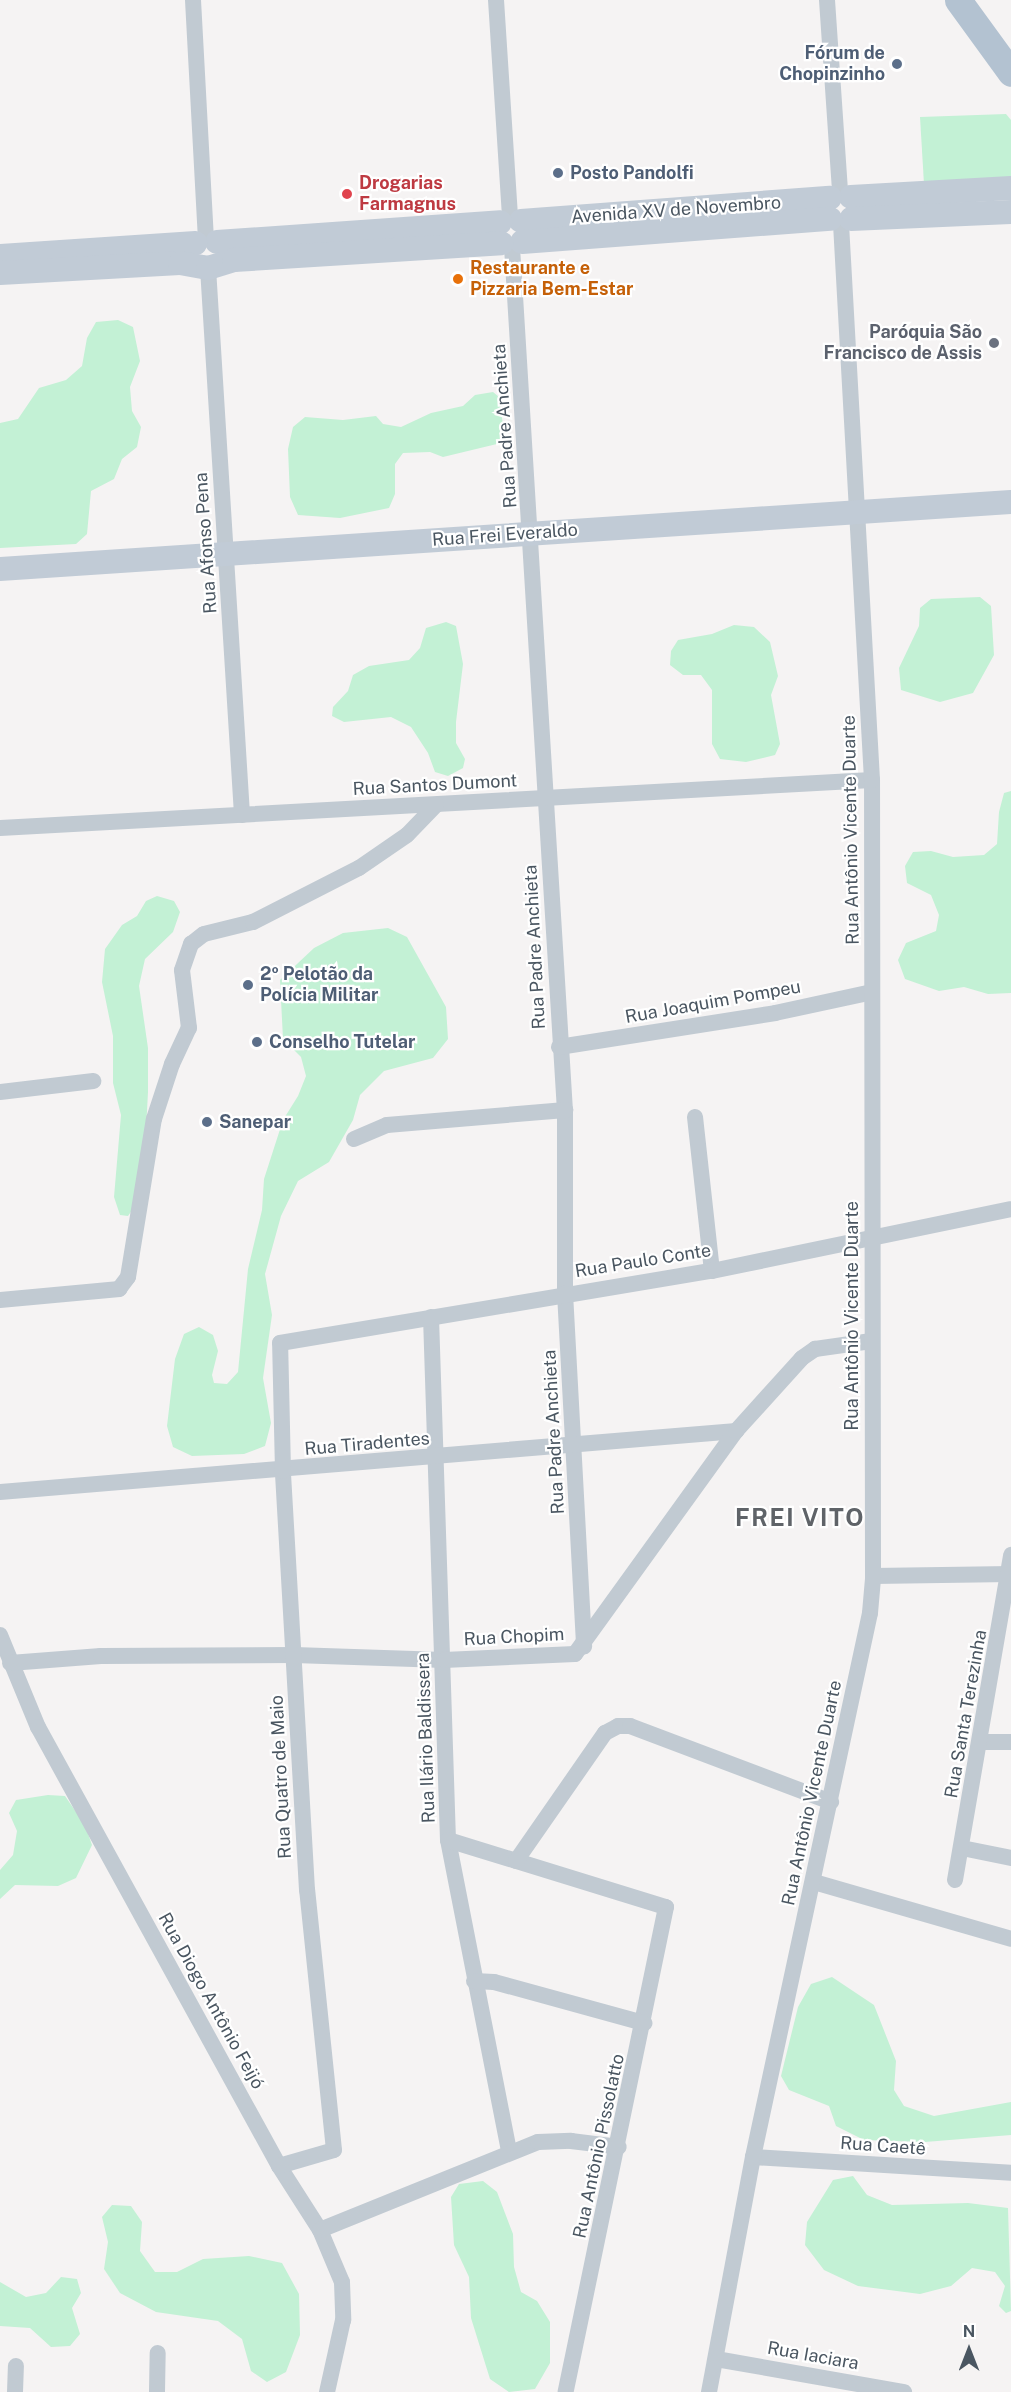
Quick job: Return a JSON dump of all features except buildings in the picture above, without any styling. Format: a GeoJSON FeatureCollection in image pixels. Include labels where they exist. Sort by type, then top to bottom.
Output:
{"type":"FeatureCollection","features":[{"type":"Feature","properties":{"kind":"main road"},"geometry":{"type":"LineString","coordinates":[[958,0],[1005,65],[1011,81]]}},
{"type":"Feature","properties":{"kind":"main road","name":"Avenida XV de Novembro"},"geometry":{"type":"LineString","coordinates":[[0,273],[207,253],[840,208],[1011,188]]}},
{"type":"Feature","properties":{"kind":"main road","name":"Avenida XV de Novembro"},"geometry":{"type":"LineString","coordinates":[[840,208],[1011,212]]}},
{"type":"Feature","properties":{"kind":"main road","name":"Avenida XV de Novembro"},"geometry":{"type":"LineString","coordinates":[[0,256],[207,253]]}},
{"type":"Feature","properties":{"kind":"main road","name":"Rua Frei Everaldo"},"geometry":{"type":"LineString","coordinates":[[0,569],[1011,502]]}},
{"type":"Feature","properties":{"kind":"street","name":"Rua Afonso Pena"},"geometry":{"type":"LineString","coordinates":[[193,0],[242,815]]}},
{"type":"Feature","properties":{"kind":"street","name":"Rua Padre Anchieta"},"geometry":{"type":"LineString","coordinates":[[496,0],[548,798],[559,1047],[565,1110],[565,1293],[584,1646]]}},
{"type":"Feature","properties":{"kind":"street","name":"Rua Antônio Vicente Duarte"},"geometry":{"type":"LineString","coordinates":[[709,2392],[753,2157],[814,1882],[870,1613],[873,1576],[872,780],[827,0]]}},
{"type":"Feature","properties":{"kind":"street","name":"Rua Santos Dumont"},"geometry":{"type":"LineString","coordinates":[[0,828],[872,780]]}},
{"type":"Feature","properties":{"kind":"street"},"geometry":{"type":"LineString","coordinates":[[0,1300],[119,1289],[129,1277],[154,1119],[172,1064],[189,1028],[182,970],[191,944],[204,934],[253,922],[359,868],[407,835],[436,805]]}},
{"type":"Feature","properties":{"kind":"street","name":"Rua Joaquim Pompeu"},"geometry":{"type":"LineString","coordinates":[[559,1047],[775,1012],[872,992]]}},
{"type":"Feature","properties":{"kind":"street"},"geometry":{"type":"LineString","coordinates":[[0,1092],[93,1081]]}},
{"type":"Feature","properties":{"kind":"street"},"geometry":{"type":"LineString","coordinates":[[354,1139],[387,1125],[565,1110]]}},
{"type":"Feature","properties":{"kind":"street"},"geometry":{"type":"LineString","coordinates":[[695,1117],[712,1271]]}},
{"type":"Feature","properties":{"kind":"street","name":"Rua Paulo Conte"},"geometry":{"type":"LineString","coordinates":[[280,1344],[565,1293],[712,1271],[1011,1209]]}},
{"type":"Feature","properties":{"kind":"street","name":"Rua Ilário Baldissera"},"geometry":{"type":"LineString","coordinates":[[431,1317],[444,1660],[448,1840],[509,2152]]}},
{"type":"Feature","properties":{"kind":"street","name":"Rua Chopim"},"geometry":{"type":"LineString","coordinates":[[10,1663],[100,1656],[294,1655],[444,1660],[575,1654],[584,1646],[736,1431],[802,1358],[815,1349],[871,1341]]}},
{"type":"Feature","properties":{"kind":"street","name":"Rua Quatro de Maio"},"geometry":{"type":"LineString","coordinates":[[279,2166],[334,2151],[308,1902],[283,1471],[280,1344]]}},
{"type":"Feature","properties":{"kind":"street","name":"Rua Tiradentes"},"geometry":{"type":"LineString","coordinates":[[0,1492],[283,1471],[736,1431]]}},
{"type":"Feature","properties":{"kind":"street","name":"Rua Santa Terezinha"},"geometry":{"type":"LineString","coordinates":[[955,1880],[1011,1574],[1011,1555]]}},
{"type":"Feature","properties":{"kind":"street"},"geometry":{"type":"LineString","coordinates":[[873,1576],[1011,1574]]}},
{"type":"Feature","properties":{"kind":"street","name":"Rua Diogo Antônio Feijó"},"geometry":{"type":"LineString","coordinates":[[0,1635],[38,1727],[279,2166],[320,2230],[342,2282],[343,2310],[337,2355],[327,2392]]}},
{"type":"Feature","properties":{"kind":"street"},"geometry":{"type":"LineString","coordinates":[[448,1840],[516,1861],[605,1733],[618,1726],[630,1726],[831,1802]]}},
{"type":"Feature","properties":{"kind":"street"},"geometry":{"type":"LineString","coordinates":[[981,1742],[1011,1742]]}},
{"type":"Feature","properties":{"kind":"street"},"geometry":{"type":"LineString","coordinates":[[962,1848],[1011,1858]]}},
{"type":"Feature","properties":{"kind":"street","name":"Rua Antônio Pissolatto"},"geometry":{"type":"LineString","coordinates":[[516,1861],[666,1907],[619,2147],[566,2392]]}},
{"type":"Feature","properties":{"kind":"street"},"geometry":{"type":"LineString","coordinates":[[814,1882],[1011,1939]]}},
{"type":"Feature","properties":{"kind":"street"},"geometry":{"type":"LineString","coordinates":[[474,1981],[494,1982],[644,2023]]}},
{"type":"Feature","properties":{"kind":"street"},"geometry":{"type":"LineString","coordinates":[[320,2230],[538,2142],[571,2141],[619,2147]]}},
{"type":"Feature","properties":{"kind":"street","name":"Rua Caetê"},"geometry":{"type":"LineString","coordinates":[[753,2157],[1011,2173]]}},
{"type":"Feature","properties":{"kind":"street"},"geometry":{"type":"LineString","coordinates":[[157,2392],[158,2353]]}},
{"type":"Feature","properties":{"kind":"street","name":"Rua Iaciara"},"geometry":{"type":"LineString","coordinates":[[716,2359],[904,2392]]}},
{"type":"Feature","properties":{"kind":"street"},"geometry":{"type":"LineString","coordinates":[[15,2392],[16,2366]]}},
{"type":"Feature","properties":{"kind":"green space"},"geometry":{"type":"Polygon","coordinates":[[[1006,114],[1011,120],[1011,177],[924,184],[920,117],[1006,114]]]}},
{"type":"Feature","properties":{"kind":"green space"},"geometry":{"type":"Polygon","coordinates":[[[118,320],[133,327],[140,361],[130,387],[132,411],[141,427],[137,447],[122,459],[114,479],[91,491],[87,534],[76,544],[0,548],[0,423],[18,419],[39,388],[66,380],[82,366],[87,338],[96,322],[118,320]]]}},
{"type":"Feature","properties":{"kind":"green space"},"geometry":{"type":"Polygon","coordinates":[[[493,392],[499,397],[504,432],[501,443],[443,457],[430,452],[403,453],[395,464],[395,494],[389,508],[340,518],[298,515],[290,497],[288,449],[293,427],[305,417],[343,420],[376,416],[383,424],[401,427],[431,413],[463,406],[475,395],[493,392]]]}},
{"type":"Feature","properties":{"kind":"green space"},"geometry":{"type":"Polygon","coordinates":[[[980,597],[991,606],[994,655],[973,693],[940,702],[901,690],[899,668],[919,626],[920,608],[931,599],[980,597]]]}},
{"type":"Feature","properties":{"kind":"green space"},"geometry":{"type":"Polygon","coordinates":[[[446,622],[456,626],[463,664],[456,722],[456,743],[465,759],[463,768],[448,776],[435,772],[428,753],[411,727],[391,717],[344,722],[332,716],[333,707],[348,691],[353,675],[369,666],[409,660],[420,648],[426,628],[446,622]]]}},
{"type":"Feature","properties":{"kind":"green space"},"geometry":{"type":"Polygon","coordinates":[[[734,625],[754,627],[770,642],[778,676],[771,695],[780,744],[775,755],[746,762],[720,759],[712,744],[712,690],[701,675],[683,675],[670,665],[671,651],[678,640],[712,634],[734,625]]]}},
{"type":"Feature","properties":{"kind":"green space"},"geometry":{"type":"Polygon","coordinates":[[[1011,791],[1011,993],[988,994],[964,987],[939,991],[905,979],[898,960],[906,943],[936,931],[939,915],[931,895],[907,883],[905,866],[913,852],[931,851],[953,857],[984,855],[997,844],[999,812],[1004,793],[1011,791]]]}},
{"type":"Feature","properties":{"kind":"green space"},"geometry":{"type":"Polygon","coordinates":[[[157,896],[174,901],[180,912],[173,932],[145,959],[139,986],[148,1048],[148,1092],[145,1149],[135,1206],[128,1216],[120,1215],[114,1197],[121,1115],[113,1083],[113,1036],[102,982],[105,949],[122,925],[137,916],[146,901],[157,896]]]}},
{"type":"Feature","properties":{"kind":"green space"},"geometry":{"type":"Polygon","coordinates":[[[388,928],[407,937],[446,1007],[448,1039],[433,1058],[384,1071],[360,1095],[353,1120],[329,1162],[298,1181],[281,1216],[265,1274],[272,1315],[263,1378],[271,1423],[265,1446],[244,1454],[192,1456],[173,1447],[167,1426],[175,1359],[184,1334],[199,1327],[213,1335],[218,1351],[212,1375],[214,1383],[227,1384],[238,1372],[248,1269],[262,1210],[264,1179],[283,1120],[298,1096],[306,1076],[301,1057],[283,1039],[280,980],[314,948],[343,933],[388,928]]]}},
{"type":"Feature","properties":{"kind":"green space"},"geometry":{"type":"Polygon","coordinates":[[[48,1795],[65,1796],[85,1825],[92,1845],[76,1878],[58,1886],[15,1885],[0,1899],[0,1870],[13,1855],[17,1831],[9,1813],[16,1800],[48,1795]]]}},
{"type":"Feature","properties":{"kind":"green space"},"geometry":{"type":"Polygon","coordinates":[[[832,1977],[874,2005],[896,2061],[894,2090],[904,2106],[934,2116],[1011,2102],[1011,2135],[925,2142],[864,2140],[836,2126],[829,2106],[789,2090],[781,2076],[798,2007],[811,1984],[832,1977]]]}},
{"type":"Feature","properties":{"kind":"green space"},"geometry":{"type":"Polygon","coordinates":[[[853,2176],[867,2195],[892,2205],[968,2203],[1008,2208],[1011,2311],[1006,2313],[999,2306],[1005,2286],[995,2272],[972,2268],[951,2286],[920,2294],[858,2286],[824,2270],[805,2245],[807,2222],[833,2180],[853,2176]]]}},
{"type":"Feature","properties":{"kind":"green space"},"geometry":{"type":"Polygon","coordinates":[[[483,2181],[497,2192],[513,2234],[514,2267],[521,2292],[537,2301],[550,2322],[550,2363],[535,2389],[509,2392],[490,2379],[471,2318],[469,2277],[454,2245],[451,2197],[459,2184],[483,2181]]]}},
{"type":"Feature","properties":{"kind":"green space"},"geometry":{"type":"Polygon","coordinates":[[[112,2205],[131,2206],[142,2222],[140,2251],[155,2272],[177,2272],[203,2259],[249,2256],[282,2263],[299,2294],[300,2335],[286,2372],[267,2382],[251,2371],[242,2339],[218,2321],[156,2312],[120,2293],[104,2269],[108,2242],[102,2217],[112,2205]]]}},
{"type":"Feature","properties":{"kind":"green space"},"geometry":{"type":"Polygon","coordinates":[[[61,2277],[77,2279],[81,2293],[72,2308],[80,2334],[70,2346],[51,2347],[30,2328],[0,2326],[0,2282],[26,2297],[46,2293],[61,2277]]]}},
{"type":"Feature","properties":{"kind":"place","name":"Fórum de Chopinzinho"},"geometry":{"type":"Point","coordinates":[897,64]}},
{"type":"Feature","properties":{"kind":"place","name":"Posto Pandolfi"},"geometry":{"type":"Point","coordinates":[558,173]}},
{"type":"Feature","properties":{"kind":"place","name":"Drogarias Farmagnus"},"geometry":{"type":"Point","coordinates":[347,194]}},
{"type":"Feature","properties":{"kind":"place","name":"Restaurante e Pizzaria Bem-Estar"},"geometry":{"type":"Point","coordinates":[458,279]}},
{"type":"Feature","properties":{"kind":"place","name":"Paróquia São Francisco de Assis"},"geometry":{"type":"Point","coordinates":[994,343]}},
{"type":"Feature","properties":{"kind":"place","name":"2º Pelotão da Polícia Militar"},"geometry":{"type":"Point","coordinates":[248,985]}},
{"type":"Feature","properties":{"kind":"place","name":"Conselho Tutelar"},"geometry":{"type":"Point","coordinates":[257,1042]}},
{"type":"Feature","properties":{"kind":"place","name":"Sanepar"},"geometry":{"type":"Point","coordinates":[207,1122]}},
{"type":"Feature","properties":{"kind":"district","name":"FREI VITO"},"geometry":{"type":"Point","coordinates":[800,1518]}}]}
